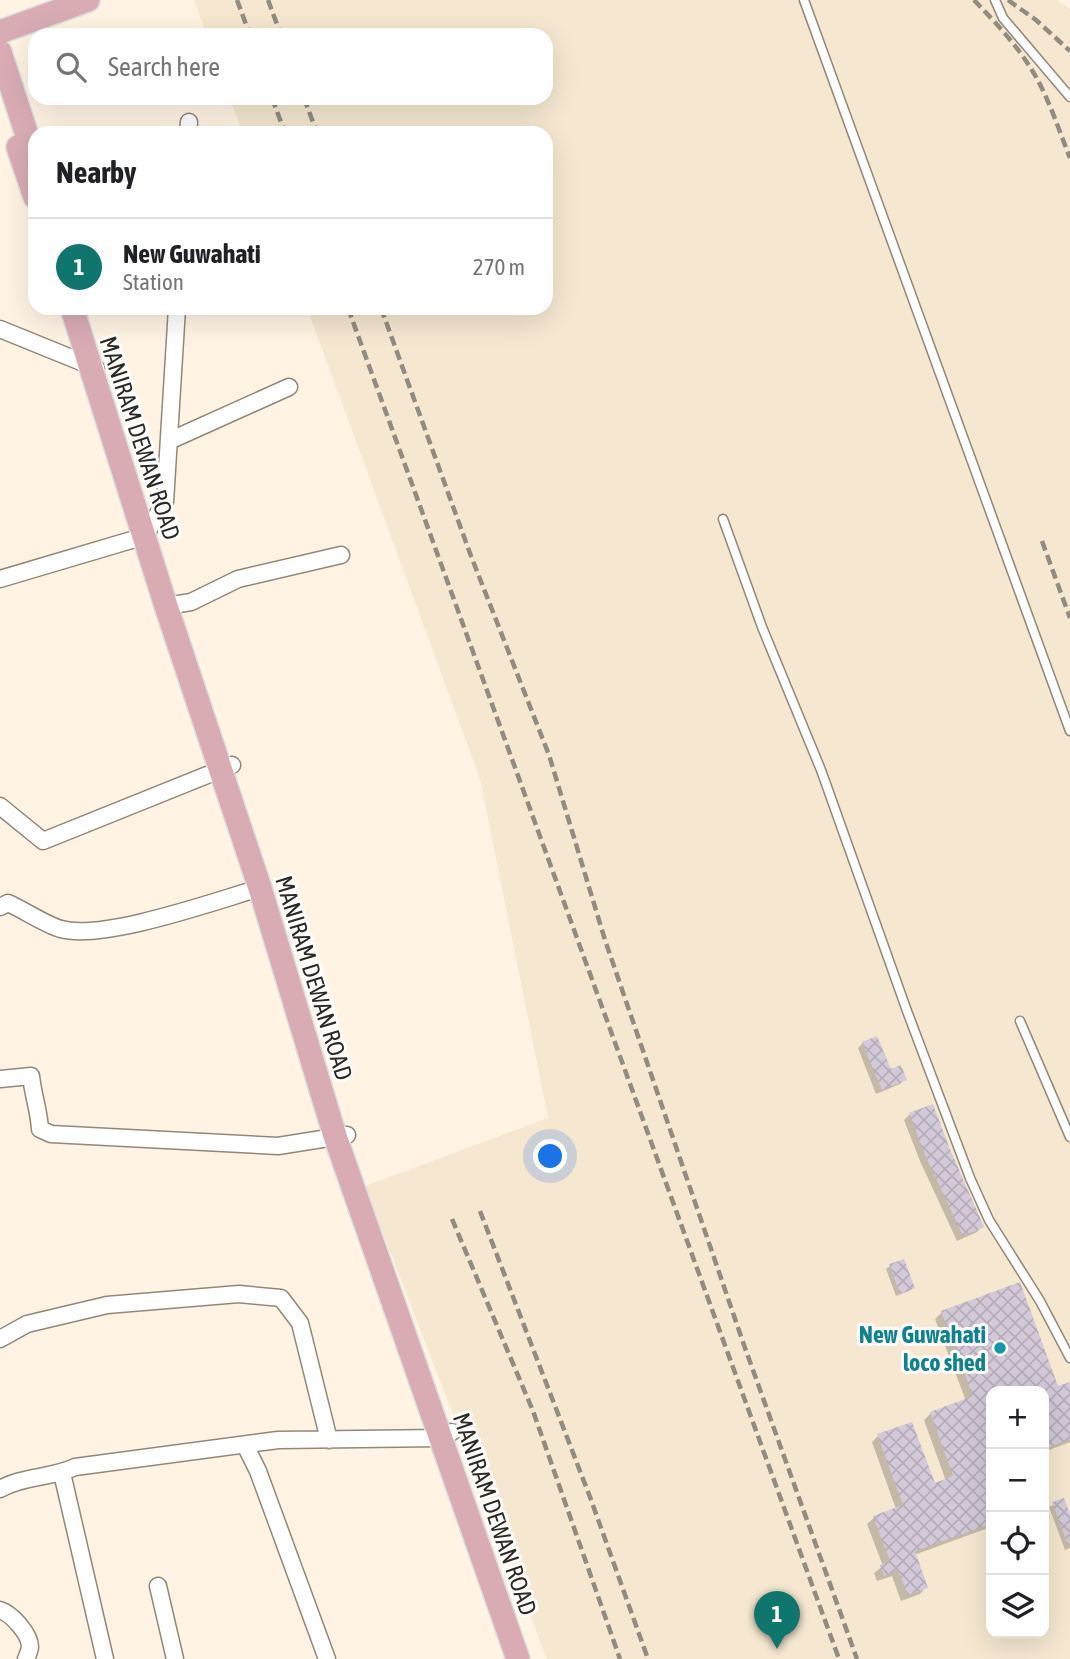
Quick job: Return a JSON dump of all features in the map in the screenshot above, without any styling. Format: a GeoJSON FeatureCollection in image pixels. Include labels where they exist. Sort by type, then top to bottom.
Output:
{"type":"FeatureCollection","features":[{"type":"Feature","properties":{"kind":"main road"},"geometry":{"type":"LineString","coordinates":[[0,32],[60,5],[88,0]]}},
{"type":"Feature","properties":{"kind":"main road"},"geometry":{"type":"LineString","coordinates":[[0,52],[28,140]]}},
{"type":"Feature","properties":{"kind":"main road"},"geometry":{"type":"LineString","coordinates":[[0,95],[28,177]]}},
{"type":"Feature","properties":{"kind":"main road","name":"MANIRAM DEWAN ROAD"},"geometry":{"type":"LineString","coordinates":[[75,315],[96,368],[227,768],[271,882],[310,1038]]}},
{"type":"Feature","properties":{"kind":"main road","name":"MANIRAM DEWAN ROAD"},"geometry":{"type":"LineString","coordinates":[[85,315],[96,368]]}},
{"type":"Feature","properties":{"kind":"main road","name":"MANIRAM DEWAN ROAD"},"geometry":{"type":"LineString","coordinates":[[227,768],[260,888],[341,1135],[446,1435],[530,1659]]}},
{"type":"Feature","properties":{"kind":"main road","name":"MANIRAM DEWAN ROAD"},"geometry":{"type":"LineString","coordinates":[[446,1435],[518,1659]]}},
{"type":"Feature","properties":{"kind":"street"},"geometry":{"type":"LineString","coordinates":[[0,579],[149,529],[165,502],[177,315]]}},
{"type":"Feature","properties":{"kind":"street"},"geometry":{"type":"LineString","coordinates":[[0,329],[96,368]]}},
{"type":"Feature","properties":{"kind":"street"},"geometry":{"type":"LineString","coordinates":[[169,441],[289,387]]}},
{"type":"Feature","properties":{"kind":"street"},"geometry":{"type":"LineString","coordinates":[[172,605],[191,602],[237,579],[341,555]]}},
{"type":"Feature","properties":{"kind":"street"},"geometry":{"type":"LineString","coordinates":[[1,808],[43,841],[227,768]]}},
{"type":"Feature","properties":{"kind":"street"},"geometry":{"type":"LineString","coordinates":[[0,908],[8,903],[61,929],[89,932],[175,913],[260,888]]}},
{"type":"Feature","properties":{"kind":"street"},"geometry":{"type":"LineString","coordinates":[[0,1079],[31,1076],[40,1129],[51,1134],[278,1146],[341,1135]]}},
{"type":"Feature","properties":{"kind":"street"},"geometry":{"type":"LineString","coordinates":[[0,1339],[27,1324],[107,1306],[239,1294],[281,1298],[300,1323],[329,1440]]}},
{"type":"Feature","properties":{"kind":"street"},"geometry":{"type":"LineString","coordinates":[[0,1489],[9,1484],[62,1473],[75,1467],[278,1440],[446,1435]]}},
{"type":"Feature","properties":{"kind":"street"},"geometry":{"type":"LineString","coordinates":[[245,1445],[258,1471],[327,1659]]}},
{"type":"Feature","properties":{"kind":"street"},"geometry":{"type":"LineString","coordinates":[[62,1473],[105,1659]]}},
{"type":"Feature","properties":{"kind":"street"},"geometry":{"type":"LineString","coordinates":[[158,1586],[174,1659]]}},
{"type":"Feature","properties":{"kind":"street"},"geometry":{"type":"LineString","coordinates":[[0,1611],[6,1612],[27,1638],[30,1648],[26,1659]]}},
{"type":"Feature","properties":{"kind":"lane"},"geometry":{"type":"LineString","coordinates":[[804,0],[1070,731]]}},
{"type":"Feature","properties":{"kind":"lane"},"geometry":{"type":"LineString","coordinates":[[995,0],[1003,18],[1070,97]]}},
{"type":"Feature","properties":{"kind":"lane"},"geometry":{"type":"LineString","coordinates":[[723,519],[762,627],[821,770],[970,1178],[989,1220],[1040,1301],[1070,1358]]}},
{"type":"Feature","properties":{"kind":"lane"},"geometry":{"type":"LineString","coordinates":[[1020,1021],[1070,1137]]}},
{"type":"Feature","properties":{"kind":"shaded area"},"geometry":{"type":"Polygon","coordinates":[[[194,0],[1057,0],[1070,9],[1070,1659],[547,1659],[365,1186],[548,1118],[480,779],[310,315],[553,315],[553,126],[240,126],[233,105],[553,105],[553,28],[204,28],[194,0]]]}},
{"type":"Feature","properties":{"kind":"building"},"geometry":{"type":"Polygon","coordinates":[[[877,1036],[891,1069],[901,1065],[907,1080],[882,1090],[862,1042],[877,1036]]]}},
{"type":"Feature","properties":{"kind":"building"},"geometry":{"type":"Polygon","coordinates":[[[933,1104],[984,1227],[963,1236],[925,1155],[909,1113],[933,1104]]]}},
{"type":"Feature","properties":{"kind":"building"},"geometry":{"type":"Polygon","coordinates":[[[904,1259],[915,1288],[900,1294],[889,1264],[904,1259]]]}},
{"type":"Feature","properties":{"kind":"building"},"geometry":{"type":"Polygon","coordinates":[[[1020,1282],[1058,1386],[1070,1382],[1070,1439],[1049,1447],[1049,1386],[986,1386],[986,1526],[915,1551],[928,1588],[908,1595],[898,1570],[884,1576],[880,1565],[890,1561],[873,1516],[903,1505],[877,1434],[912,1422],[935,1483],[953,1476],[930,1412],[973,1396],[941,1311],[1020,1282]]]}},
{"type":"Feature","properties":{"kind":"building"},"geometry":{"type":"Polygon","coordinates":[[[1064,1498],[1070,1514],[1069,1548],[1052,1502],[1064,1498]]]}},
{"type":"Feature","properties":{"kind":"railway"},"geometry":{"type":"LineString","coordinates":[[237,0],[247,28]]}},
{"type":"Feature","properties":{"kind":"railway"},"geometry":{"type":"LineString","coordinates":[[268,0],[278,28]]}},
{"type":"Feature","properties":{"kind":"railway"},"geometry":{"type":"LineString","coordinates":[[974,0],[997,24],[1030,67],[1047,100],[1070,158]]}},
{"type":"Feature","properties":{"kind":"railway"},"geometry":{"type":"LineString","coordinates":[[1008,0],[1036,20],[1070,51]]}},
{"type":"Feature","properties":{"kind":"railway"},"geometry":{"type":"LineString","coordinates":[[275,105],[282,126]]}},
{"type":"Feature","properties":{"kind":"railway"},"geometry":{"type":"LineString","coordinates":[[307,105],[314,126]]}},
{"type":"Feature","properties":{"kind":"railway"},"geometry":{"type":"LineString","coordinates":[[351,315],[839,1659]]}},
{"type":"Feature","properties":{"kind":"railway"},"geometry":{"type":"LineString","coordinates":[[384,315],[471,556],[549,755],[605,940],[745,1348],[857,1659]]}},
{"type":"Feature","properties":{"kind":"railway"},"geometry":{"type":"LineString","coordinates":[[1042,541],[1070,618]]}},
{"type":"Feature","properties":{"kind":"railway"},"geometry":{"type":"LineString","coordinates":[[480,1211],[590,1497],[648,1659]]}},
{"type":"Feature","properties":{"kind":"railway"},"geometry":{"type":"LineString","coordinates":[[452,1219],[533,1411],[620,1659]]}},
{"type":"Feature","properties":{"kind":"place","name":"New Guwahati loco shed"},"geometry":{"type":"Point","coordinates":[1000,1348]}},
{"type":"Feature","properties":{"kind":"place","name":"New Guwahati"},"geometry":{"type":"Point","coordinates":[777,1649]}}]}
